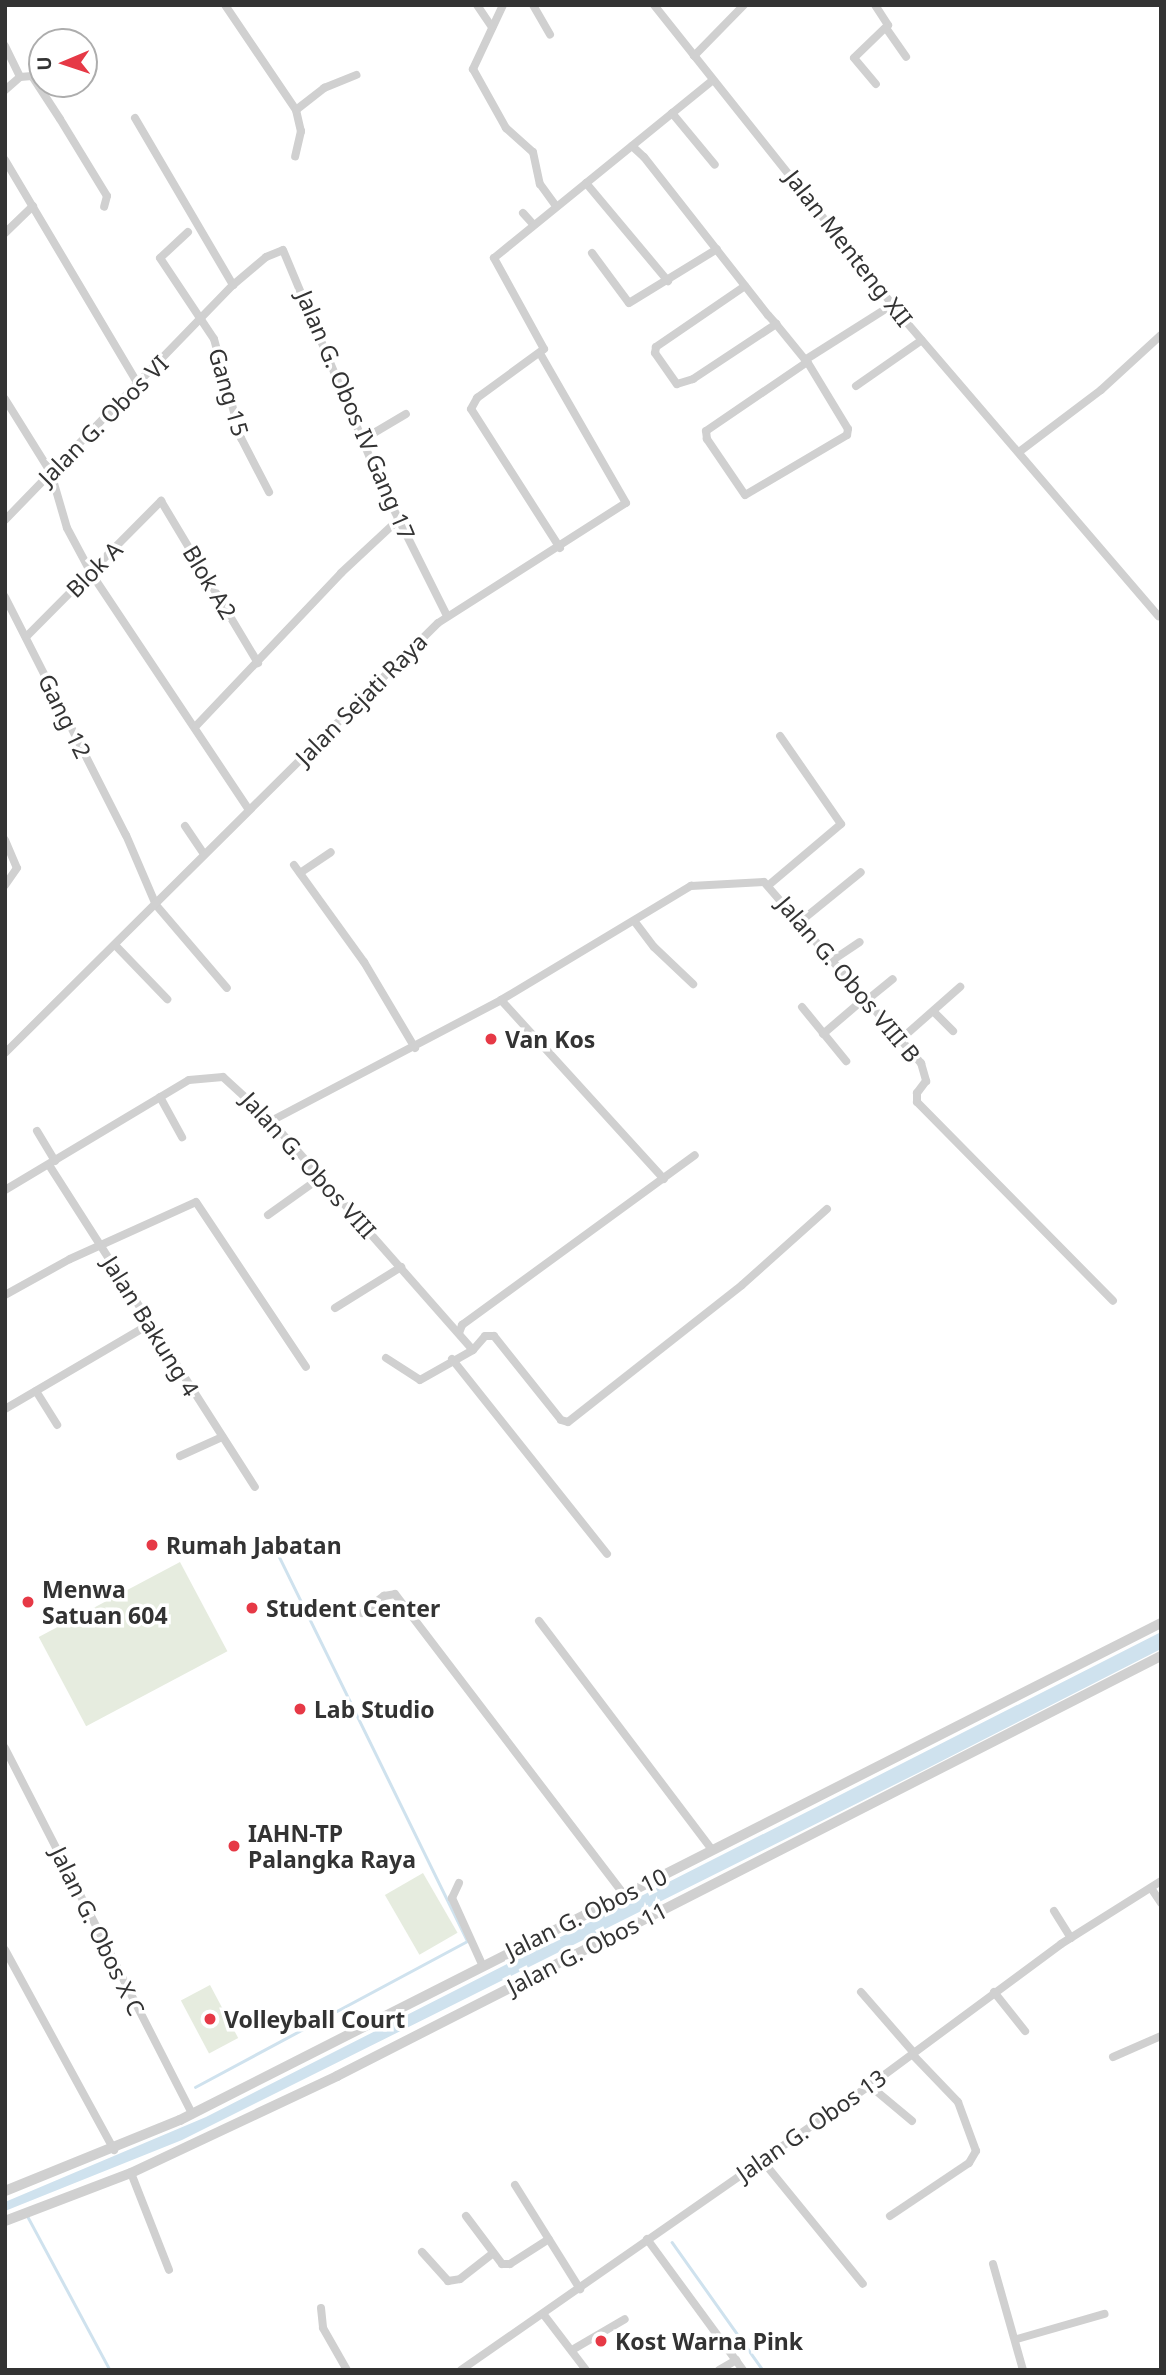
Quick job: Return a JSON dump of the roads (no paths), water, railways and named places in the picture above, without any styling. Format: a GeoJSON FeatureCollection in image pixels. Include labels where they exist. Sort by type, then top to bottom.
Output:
{"type":"FeatureCollection","features":[{"type":"Feature","properties":{"kind":"street"},"geometry":{"type":"LineString","coordinates":[[225,5],[296,110],[301,131],[295,156]]}},
{"type":"Feature","properties":{"kind":"street"},"geometry":{"type":"LineString","coordinates":[[477,5],[492,27]]}},
{"type":"Feature","properties":{"kind":"street"},"geometry":{"type":"LineString","coordinates":[[503,5],[474,69],[506,128],[533,152],[540,184],[556,206]]}},
{"type":"Feature","properties":{"kind":"street"},"geometry":{"type":"LineString","coordinates":[[533,5],[550,34]]}},
{"type":"Feature","properties":{"kind":"street","name":"Jalan Menteng XII"},"geometry":{"type":"LineString","coordinates":[[654,5],[892,305],[1158,616]]}},
{"type":"Feature","properties":{"kind":"street"},"geometry":{"type":"LineString","coordinates":[[694,56],[744,5]]}},
{"type":"Feature","properties":{"kind":"street"},"geometry":{"type":"LineString","coordinates":[[875,5],[889,20],[886,28],[854,55],[876,84]]}},
{"type":"Feature","properties":{"kind":"street"},"geometry":{"type":"LineString","coordinates":[[886,28],[906,57]]}},
{"type":"Feature","properties":{"kind":"street"},"geometry":{"type":"LineString","coordinates":[[5,46],[20,77]]}},
{"type":"Feature","properties":{"kind":"street"},"geometry":{"type":"LineString","coordinates":[[296,110],[324,88],[356,75]]}},
{"type":"Feature","properties":{"kind":"street"},"geometry":{"type":"LineString","coordinates":[[5,90],[20,77],[32,76],[107,197],[104,208]]}},
{"type":"Feature","properties":{"kind":"street"},"geometry":{"type":"LineString","coordinates":[[560,548],[471,408],[477,398],[541,355],[542,340],[494,261],[504,247],[713,79]]}},
{"type":"Feature","properties":{"kind":"street"},"geometry":{"type":"LineString","coordinates":[[672,113],[715,165]]}},
{"type":"Feature","properties":{"kind":"street"},"geometry":{"type":"LineString","coordinates":[[135,118],[233,285]]}},
{"type":"Feature","properties":{"kind":"street"},"geometry":{"type":"LineString","coordinates":[[632,146],[806,361],[848,432],[745,495],[707,439],[706,431],[806,361],[892,305]]}},
{"type":"Feature","properties":{"kind":"street"},"geometry":{"type":"LineString","coordinates":[[5,160],[136,381]]}},
{"type":"Feature","properties":{"kind":"street"},"geometry":{"type":"LineString","coordinates":[[586,183],[668,281]]}},
{"type":"Feature","properties":{"kind":"street"},"geometry":{"type":"LineString","coordinates":[[5,233],[33,206]]}},
{"type":"Feature","properties":{"kind":"street"},"geometry":{"type":"LineString","coordinates":[[523,213],[533,225]]}},
{"type":"Feature","properties":{"kind":"street","name":"Gang 15"},"geometry":{"type":"LineString","coordinates":[[188,232],[160,257],[214,339],[241,438],[269,492]]}},
{"type":"Feature","properties":{"kind":"street"},"geometry":{"type":"LineString","coordinates":[[592,253],[629,303],[717,249]]}},
{"type":"Feature","properties":{"kind":"street","name":"Jalan G. Obos VI"},"geometry":{"type":"LineString","coordinates":[[5,520],[136,381],[203,320],[233,285],[266,257],[285,251]]}},
{"type":"Feature","properties":{"kind":"street","name":"Jalan G. Obos IV Gang 17"},"geometry":{"type":"LineString","coordinates":[[285,251],[362,440],[398,520],[447,615]]}},
{"type":"Feature","properties":{"kind":"street"},"geometry":{"type":"LineString","coordinates":[[745,286],[656,347],[655,353],[677,384],[687,382],[776,324]]}},
{"type":"Feature","properties":{"kind":"street"},"geometry":{"type":"LineString","coordinates":[[1019,452],[1101,390],[1161,335]]}},
{"type":"Feature","properties":{"kind":"street"},"geometry":{"type":"LineString","coordinates":[[856,386],[922,340]]}},
{"type":"Feature","properties":{"kind":"street","name":"Jalan Sejati Raya"},"geometry":{"type":"LineString","coordinates":[[5,1053],[116,946],[248,808],[447,615],[560,548],[626,503],[541,355]]}},
{"type":"Feature","properties":{"kind":"street"},"geometry":{"type":"LineString","coordinates":[[5,399],[51,473],[67,528],[90,573],[196,726],[248,808]]}},
{"type":"Feature","properties":{"kind":"street"},"geometry":{"type":"LineString","coordinates":[[362,440],[405,414]]}},
{"type":"Feature","properties":{"kind":"street","name":"Blok A"},"geometry":{"type":"LineString","coordinates":[[26,637],[161,502]]}},
{"type":"Feature","properties":{"kind":"street","name":"Blok A2"},"geometry":{"type":"LineString","coordinates":[[161,502],[258,663]]}},
{"type":"Feature","properties":{"kind":"street"},"geometry":{"type":"LineString","coordinates":[[196,726],[341,573],[398,520]]}},
{"type":"Feature","properties":{"kind":"street","name":"Gang 12"},"geometry":{"type":"LineString","coordinates":[[5,597],[126,835],[156,905],[227,988]]}},
{"type":"Feature","properties":{"kind":"street"},"geometry":{"type":"LineString","coordinates":[[770,884],[841,824],[780,736]]}},
{"type":"Feature","properties":{"kind":"street"},"geometry":{"type":"LineString","coordinates":[[185,826],[203,853]]}},
{"type":"Feature","properties":{"kind":"street"},"geometry":{"type":"LineString","coordinates":[[5,840],[17,868],[5,885]]}},
{"type":"Feature","properties":{"kind":"street"},"geometry":{"type":"LineString","coordinates":[[300,873],[331,852]]}},
{"type":"Feature","properties":{"kind":"street"},"geometry":{"type":"LineString","coordinates":[[294,865],[364,962],[415,1048]]}},
{"type":"Feature","properties":{"kind":"street"},"geometry":{"type":"LineString","coordinates":[[800,921],[860,872]]}},
{"type":"Feature","properties":{"kind":"street","name":"Jalan G. Obos VIII B"},"geometry":{"type":"LineString","coordinates":[[271,1121],[415,1048],[702,882],[770,884],[924,1070],[926,1081],[917,1093],[917,1101],[1113,1301]]}},
{"type":"Feature","properties":{"kind":"street"},"geometry":{"type":"LineString","coordinates":[[635,922],[654,947],[694,984]]}},
{"type":"Feature","properties":{"kind":"street"},"geometry":{"type":"LineString","coordinates":[[833,960],[860,942]]}},
{"type":"Feature","properties":{"kind":"street"},"geometry":{"type":"LineString","coordinates":[[116,946],[167,999]]}},
{"type":"Feature","properties":{"kind":"street"},"geometry":{"type":"LineString","coordinates":[[823,1034],[893,979]]}},
{"type":"Feature","properties":{"kind":"street"},"geometry":{"type":"LineString","coordinates":[[901,1039],[960,987]]}},
{"type":"Feature","properties":{"kind":"street"},"geometry":{"type":"LineString","coordinates":[[501,1000],[664,1179]]}},
{"type":"Feature","properties":{"kind":"street"},"geometry":{"type":"LineString","coordinates":[[802,1007],[846,1061]]}},
{"type":"Feature","properties":{"kind":"street"},"geometry":{"type":"LineString","coordinates":[[934,1012],[953,1031]]}},
{"type":"Feature","properties":{"kind":"street","name":"Jalan G. Obos VIII"},"geometry":{"type":"LineString","coordinates":[[5,1191],[195,1078],[223,1077],[271,1121],[473,1350]]}},
{"type":"Feature","properties":{"kind":"street"},"geometry":{"type":"LineString","coordinates":[[160,1097],[183,1137]]}},
{"type":"Feature","properties":{"kind":"street","name":"Jalan Bakung 4"},"geometry":{"type":"LineString","coordinates":[[37,1131],[52,1163],[102,1247],[255,1487]]}},
{"type":"Feature","properties":{"kind":"street"},"geometry":{"type":"LineString","coordinates":[[459,1333],[462,1325],[695,1155]]}},
{"type":"Feature","properties":{"kind":"street"},"geometry":{"type":"LineString","coordinates":[[268,1214],[320,1177]]}},
{"type":"Feature","properties":{"kind":"street"},"geometry":{"type":"LineString","coordinates":[[5,1295],[70,1259],[102,1247],[188,1203],[198,1203],[306,1367]]}},
{"type":"Feature","properties":{"kind":"street"},"geometry":{"type":"LineString","coordinates":[[386,1358],[414,1380],[427,1378],[452,1359],[473,1350],[485,1336],[497,1337],[561,1420],[571,1421],[742,1285],[827,1209]]}},
{"type":"Feature","properties":{"kind":"street"},"geometry":{"type":"LineString","coordinates":[[335,1308],[401,1267]]}},
{"type":"Feature","properties":{"kind":"street"},"geometry":{"type":"LineString","coordinates":[[5,1409],[150,1324]]}},
{"type":"Feature","properties":{"kind":"street"},"geometry":{"type":"LineString","coordinates":[[452,1359],[607,1553]]}},
{"type":"Feature","properties":{"kind":"street"},"geometry":{"type":"LineString","coordinates":[[34,1392],[57,1425]]}},
{"type":"Feature","properties":{"kind":"street"},"geometry":{"type":"LineString","coordinates":[[180,1456],[222,1437]]}},
{"type":"Feature","properties":{"kind":"street"},"geometry":{"type":"LineString","coordinates":[[362,1613],[384,1596],[395,1594],[625,1896]]}},
{"type":"Feature","properties":{"kind":"street"},"geometry":{"type":"LineString","coordinates":[[538,1621],[712,1850]]}},
{"type":"Feature","properties":{"kind":"street","name":"Jalan G. Obos 10"},"geometry":{"type":"LineString","coordinates":[[5,2191],[114,2150],[192,2113],[482,1964],[625,1896],[1161,1623]]}},
{"type":"Feature","properties":{"kind":"street","name":"Jalan G. Obos 11"},"geometry":{"type":"LineString","coordinates":[[5,2221],[131,2173],[337,2076],[1161,1656]]}},
{"type":"Feature","properties":{"kind":"street","name":"Jalan G. Obos X C"},"geometry":{"type":"LineString","coordinates":[[5,1748],[192,2113]]}},
{"type":"Feature","properties":{"kind":"street","name":"Jalan G. Obos 13"},"geometry":{"type":"LineString","coordinates":[[461,2370],[544,2315],[647,2239],[913,2054],[1071,1938],[1161,1881]]}},
{"type":"Feature","properties":{"kind":"street"},"geometry":{"type":"LineString","coordinates":[[459,1883],[452,1898],[482,1964]]}},
{"type":"Feature","properties":{"kind":"street"},"geometry":{"type":"LineString","coordinates":[[1151,1888],[1161,1903]]}},
{"type":"Feature","properties":{"kind":"street"},"geometry":{"type":"LineString","coordinates":[[1054,1911],[1071,1938]]}},
{"type":"Feature","properties":{"kind":"street"},"geometry":{"type":"LineString","coordinates":[[5,1951],[114,2150]]}},
{"type":"Feature","properties":{"kind":"street"},"geometry":{"type":"LineString","coordinates":[[861,1992],[958,2102],[975,2151],[969,2163],[890,2216]]}},
{"type":"Feature","properties":{"kind":"street"},"geometry":{"type":"LineString","coordinates":[[994,1992],[1025,2031]]}},
{"type":"Feature","properties":{"kind":"street"},"geometry":{"type":"LineString","coordinates":[[1113,2057],[1161,2036]]}},
{"type":"Feature","properties":{"kind":"street"},"geometry":{"type":"LineString","coordinates":[[869,2085],[912,2120]]}},
{"type":"Feature","properties":{"kind":"street"},"geometry":{"type":"LineString","coordinates":[[761,2159],[863,2284]]}},
{"type":"Feature","properties":{"kind":"street"},"geometry":{"type":"LineString","coordinates":[[131,2173],[169,2270]]}},
{"type":"Feature","properties":{"kind":"street"},"geometry":{"type":"LineString","coordinates":[[515,2185],[580,2289]]}},
{"type":"Feature","properties":{"kind":"street"},"geometry":{"type":"LineString","coordinates":[[466,2216],[502,2264],[510,2264],[548,2239]]}},
{"type":"Feature","properties":{"kind":"street"},"geometry":{"type":"LineString","coordinates":[[647,2239],[743,2370]]}},
{"type":"Feature","properties":{"kind":"street"},"geometry":{"type":"LineString","coordinates":[[422,2252],[448,2281],[460,2279],[492,2254]]}},
{"type":"Feature","properties":{"kind":"street"},"geometry":{"type":"LineString","coordinates":[[993,2264],[1017,2339],[1023,2370]]}},
{"type":"Feature","properties":{"kind":"street"},"geometry":{"type":"LineString","coordinates":[[321,2308],[323,2328],[346,2370]]}},
{"type":"Feature","properties":{"kind":"street"},"geometry":{"type":"LineString","coordinates":[[1017,2339],[1104,2314]]}},
{"type":"Feature","properties":{"kind":"street"},"geometry":{"type":"LineString","coordinates":[[544,2315],[586,2370]]}},
{"type":"Feature","properties":{"kind":"street"},"geometry":{"type":"LineString","coordinates":[[572,2350],[625,2319]]}},
{"type":"Feature","properties":{"kind":"street"},"geometry":{"type":"LineString","coordinates":[[719,2370],[736,2360]]}},
{"type":"Feature","properties":{"kind":"water"},"geometry":{"type":"Polygon","coordinates":[[[1161,1632],[1161,1649],[926,1769],[182,2140],[5,2211],[5,2202],[206,2117],[1161,1632]]]}},
{"type":"Feature","properties":{"kind":"waterway"},"geometry":{"type":"LineString","coordinates":[[195,2087],[467,1941],[278,1556]]}},
{"type":"Feature","properties":{"kind":"waterway"},"geometry":{"type":"LineString","coordinates":[[28,2217],[110,2370]]}},
{"type":"Feature","properties":{"kind":"waterway"},"geometry":{"type":"LineString","coordinates":[[672,2242],[763,2370]]}},
{"type":"Feature","properties":{"kind":"place","name":"Van Kos"},"geometry":{"type":"Point","coordinates":[491,1039]}},
{"type":"Feature","properties":{"kind":"place","name":"Rumah Jabatan"},"geometry":{"type":"Point","coordinates":[152,1545]}},
{"type":"Feature","properties":{"kind":"place","name":"Menwa Satuan 604"},"geometry":{"type":"Point","coordinates":[28,1602]}},
{"type":"Feature","properties":{"kind":"place","name":"Student Center"},"geometry":{"type":"Point","coordinates":[252,1608]}},
{"type":"Feature","properties":{"kind":"place","name":"Lab Studio"},"geometry":{"type":"Point","coordinates":[300,1709]}},
{"type":"Feature","properties":{"kind":"place","name":"IAHN-TP Palangka Raya"},"geometry":{"type":"Point","coordinates":[234,1846]}},
{"type":"Feature","properties":{"kind":"place","name":"Volleyball Court"},"geometry":{"type":"Point","coordinates":[210,2019]}},
{"type":"Feature","properties":{"kind":"place","name":"Kost Warna Pink"},"geometry":{"type":"Point","coordinates":[601,2341]}}]}
